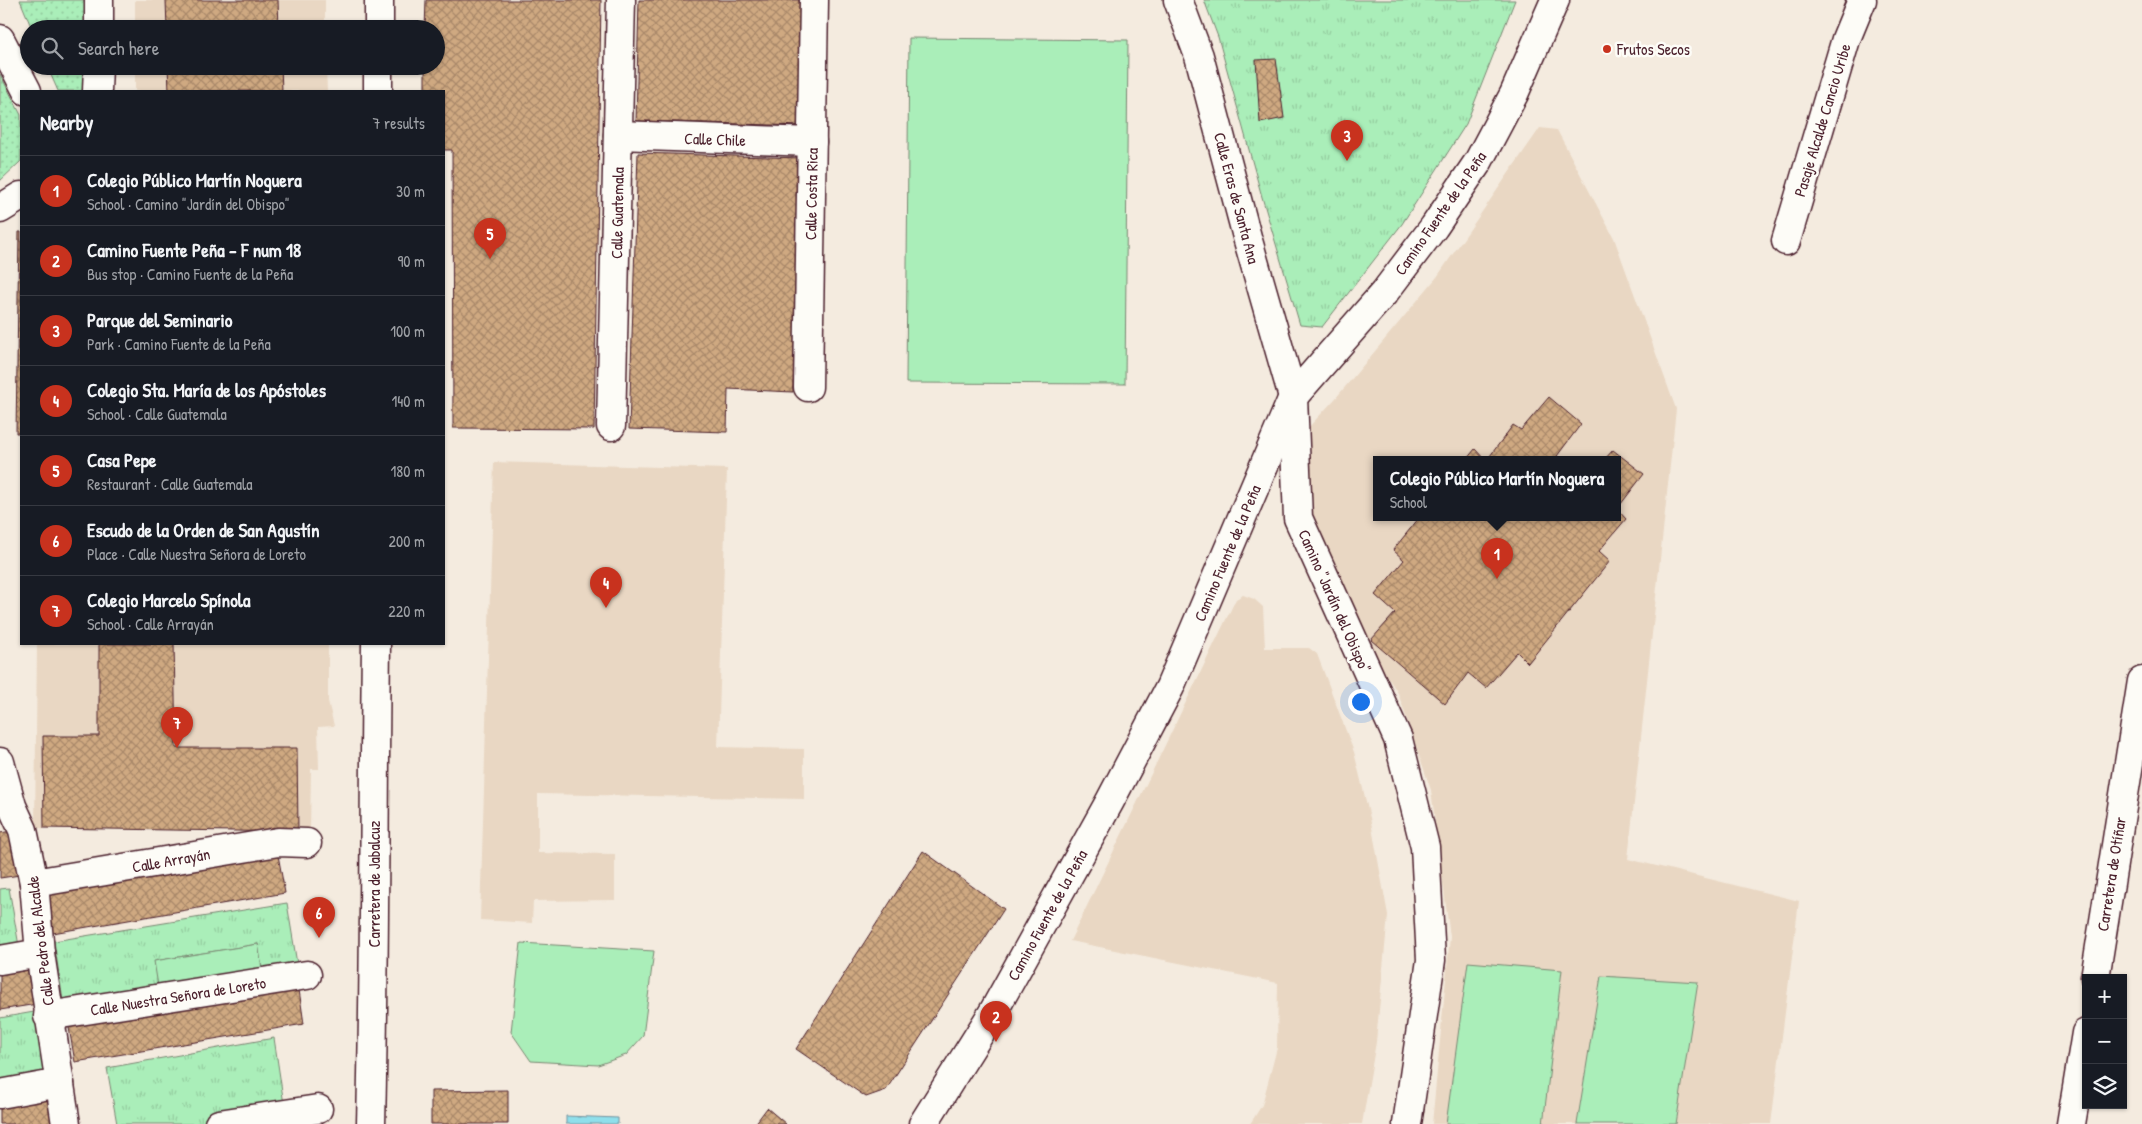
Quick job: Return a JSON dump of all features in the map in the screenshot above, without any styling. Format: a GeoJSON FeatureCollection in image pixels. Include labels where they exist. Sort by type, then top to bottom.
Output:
{"type":"FeatureCollection","features":[{"type":"Feature","properties":{"kind":"street"},"geometry":{"type":"LineString","coordinates":[[99,20],[100,0]]}},
{"type":"Feature","properties":{"kind":"street"},"geometry":{"type":"LineString","coordinates":[[379,0],[379,20]]}},
{"type":"Feature","properties":{"kind":"street","name":"Calle Guatemala"},"geometry":{"type":"LineString","coordinates":[[611,426],[621,0]]}},
{"type":"Feature","properties":{"kind":"street","name":"Calle Costa Rica"},"geometry":{"type":"LineString","coordinates":[[808,388],[814,0]]}},
{"type":"Feature","properties":{"kind":"street","name":"Calle Eras de Santa Ana"},"geometry":{"type":"LineString","coordinates":[[1178,0],[1199,56],[1247,237],[1293,396]]}},
{"type":"Feature","properties":{"kind":"street","name":"Camino Fuente de la Peña"},"geometry":{"type":"LineString","coordinates":[[923,1124],[992,1014],[1110,801],[1170,687],[1293,396],[1384,293],[1434,227],[1478,162],[1514,94],[1555,0]]}},
{"type":"Feature","properties":{"kind":"street","name":"Pasaje Alcalde Cancio Uribe"},"geometry":{"type":"LineString","coordinates":[[1786,241],[1846,39],[1862,0]]}},
{"type":"Feature","properties":{"kind":"street"},"geometry":{"type":"LineString","coordinates":[[0,39],[26,90]]}},
{"type":"Feature","properties":{"kind":"street"},"geometry":{"type":"LineString","coordinates":[[97,90],[98,75]]}},
{"type":"Feature","properties":{"kind":"street"},"geometry":{"type":"LineString","coordinates":[[378,75],[378,90]]}},
{"type":"Feature","properties":{"kind":"street","name":"Calle Chile"},"geometry":{"type":"LineString","coordinates":[[618,135],[812,142]]}},
{"type":"Feature","properties":{"kind":"street"},"geometry":{"type":"LineString","coordinates":[[0,209],[20,197]]}},
{"type":"Feature","properties":{"kind":"street","name":"Camino \"Jardín del Obispo\""},"geometry":{"type":"LineString","coordinates":[[1293,396],[1298,518],[1398,739],[1425,848],[1431,960],[1407,1124]]}},
{"type":"Feature","properties":{"kind":"street","name":"Carretera de Jabalcuz"},"geometry":{"type":"LineString","coordinates":[[371,1124],[375,942],[376,645]]}},
{"type":"Feature","properties":{"kind":"street","name":"Carretera de Otíñar"},"geometry":{"type":"LineString","coordinates":[[2095,974],[2142,682]]}},
{"type":"Feature","properties":{"kind":"street","name":"Calle Pedro del Alcalde"},"geometry":{"type":"LineString","coordinates":[[0,762],[6,807],[23,830],[34,883],[48,1016],[66,1124]]}},
{"type":"Feature","properties":{"kind":"street","name":"Calle Arrayán"},"geometry":{"type":"LineString","coordinates":[[34,883],[278,842],[307,843]]}},
{"type":"Feature","properties":{"kind":"street"},"geometry":{"type":"LineString","coordinates":[[0,960],[40,953]]}},
{"type":"Feature","properties":{"kind":"street","name":"Calle Nuestra Señora de Loreto"},"geometry":{"type":"LineString","coordinates":[[48,1016],[307,975]]}},
{"type":"Feature","properties":{"kind":"street"},"geometry":{"type":"LineString","coordinates":[[2071,1124],[2082,1057]]}},
{"type":"Feature","properties":{"kind":"street"},"geometry":{"type":"LineString","coordinates":[[0,1094],[60,1083]]}},
{"type":"Feature","properties":{"kind":"street"},"geometry":{"type":"LineString","coordinates":[[219,1124],[318,1109]]}},
{"type":"Feature","properties":{"kind":"shaded area"},"geometry":{"type":"Polygon","coordinates":[[[135,0],[325,0],[325,20],[135,20],[135,0]]]}},
{"type":"Feature","properties":{"kind":"shaded area"},"geometry":{"type":"Polygon","coordinates":[[[135,75],[326,75],[327,90],[135,90],[135,75]]]}},
{"type":"Feature","properties":{"kind":"shaded area"},"geometry":{"type":"Polygon","coordinates":[[[1540,128],[1557,130],[1614,238],[1676,409],[1628,859],[1799,901],[1771,1124],[1432,1124],[1450,937],[1431,790],[1398,693],[1362,638],[1311,519],[1308,428],[1335,399],[1437,277],[1540,128]]]}},
{"type":"Feature","properties":{"kind":"shaded area"},"geometry":{"type":"Polygon","coordinates":[[[494,462],[727,469],[718,747],[804,749],[804,799],[538,794],[538,853],[615,854],[615,900],[533,901],[532,923],[480,920],[494,462]]]}},
{"type":"Feature","properties":{"kind":"shaded area"},"geometry":{"type":"Polygon","coordinates":[[[1243,595],[1254,599],[1263,607],[1265,648],[1309,648],[1317,654],[1354,752],[1371,822],[1388,915],[1376,1042],[1362,1124],[1250,1124],[1262,1105],[1277,1048],[1278,983],[1070,941],[1236,599],[1243,595]]]}},
{"type":"Feature","properties":{"kind":"shaded area"},"geometry":{"type":"Polygon","coordinates":[[[37,645],[328,645],[328,701],[334,726],[318,727],[319,769],[311,769],[310,832],[35,828],[37,645]]]}},
{"type":"Feature","properties":{"kind":"green space"},"geometry":{"type":"Polygon","coordinates":[[[20,0],[90,0],[90,20],[28,20],[20,0]]]}},
{"type":"Feature","properties":{"kind":"green space"},"geometry":{"type":"Polygon","coordinates":[[[1204,0],[1515,0],[1466,124],[1402,224],[1322,327],[1300,325],[1218,37],[1204,0]]]}},
{"type":"Feature","properties":{"kind":"green space"},"geometry":{"type":"Polygon","coordinates":[[[909,38],[1128,40],[1125,384],[906,383],[909,38]]]}},
{"type":"Feature","properties":{"kind":"green space"},"geometry":{"type":"Polygon","coordinates":[[[0,74],[20,113],[20,162],[0,181],[0,74]]]}},
{"type":"Feature","properties":{"kind":"green space"},"geometry":{"type":"Polygon","coordinates":[[[51,75],[91,75],[91,90],[58,90],[51,75]]]}},
{"type":"Feature","properties":{"kind":"green space"},"geometry":{"type":"Polygon","coordinates":[[[9,888],[20,952],[0,956],[0,889],[9,888]]]}},
{"type":"Feature","properties":{"kind":"green space"},"geometry":{"type":"Polygon","coordinates":[[[287,903],[298,970],[263,975],[258,944],[155,961],[159,992],[64,1007],[54,941],[287,903]]]}},
{"type":"Feature","properties":{"kind":"green space"},"geometry":{"type":"Polygon","coordinates":[[[521,943],[654,951],[643,1036],[626,1055],[598,1065],[531,1061],[511,1032],[521,943]]]}},
{"type":"Feature","properties":{"kind":"green space"},"geometry":{"type":"Polygon","coordinates":[[[258,944],[263,975],[159,992],[154,961],[258,944]]]}},
{"type":"Feature","properties":{"kind":"green space"},"geometry":{"type":"Polygon","coordinates":[[[1468,962],[1562,970],[1543,1124],[1446,1124],[1468,962]]]}},
{"type":"Feature","properties":{"kind":"green space"},"geometry":{"type":"Polygon","coordinates":[[[1601,976],[1698,982],[1676,1124],[1577,1124],[1601,976]]]}},
{"type":"Feature","properties":{"kind":"green space"},"geometry":{"type":"Polygon","coordinates":[[[34,1012],[47,1083],[0,1092],[0,1018],[34,1012]]]}},
{"type":"Feature","properties":{"kind":"green space"},"geometry":{"type":"Polygon","coordinates":[[[274,1038],[285,1111],[192,1124],[117,1124],[107,1068],[274,1038]]]}},
{"type":"Feature","properties":{"kind":"water"},"geometry":{"type":"Polygon","coordinates":[[[566,1116],[618,1118],[618,1124],[566,1124],[566,1116]]]}},
{"type":"Feature","properties":{"kind":"building"},"geometry":{"type":"Polygon","coordinates":[[[166,0],[278,0],[279,20],[167,20],[166,0]]]}},
{"type":"Feature","properties":{"kind":"building"},"geometry":{"type":"Polygon","coordinates":[[[426,0],[601,0],[594,429],[453,428],[452,150],[445,150],[445,90],[425,90],[425,75],[445,75],[445,20],[425,20],[426,0]]]}},
{"type":"Feature","properties":{"kind":"building"},"geometry":{"type":"Polygon","coordinates":[[[639,0],[803,0],[803,126],[636,121],[639,0]]]}},
{"type":"Feature","properties":{"kind":"building"},"geometry":{"type":"Polygon","coordinates":[[[1276,59],[1284,118],[1260,123],[1256,60],[1276,59]]]}},
{"type":"Feature","properties":{"kind":"building"},"geometry":{"type":"Polygon","coordinates":[[[168,75],[281,75],[282,90],[169,90],[168,75]]]}},
{"type":"Feature","properties":{"kind":"building"},"geometry":{"type":"Polygon","coordinates":[[[638,153],[801,158],[793,392],[728,389],[727,432],[629,429],[638,153]]]}},
{"type":"Feature","properties":{"kind":"building"},"geometry":{"type":"Polygon","coordinates":[[[19,232],[20,232],[20,433],[16,433],[19,232]]]}},
{"type":"Feature","properties":{"kind":"building"},"geometry":{"type":"Polygon","coordinates":[[[1549,397],[1581,424],[1557,456],[1490,456],[1513,425],[1521,430],[1549,397]]]}},
{"type":"Feature","properties":{"kind":"building"},"geometry":{"type":"Polygon","coordinates":[[[1475,449],[1481,456],[1469,456],[1475,449]]]}},
{"type":"Feature","properties":{"kind":"building"},"geometry":{"type":"Polygon","coordinates":[[[1613,450],[1621,456],[1608,456],[1613,450]]]}},
{"type":"Feature","properties":{"kind":"building"},"geometry":{"type":"Polygon","coordinates":[[[1621,456],[1644,474],[1621,504],[1621,456]]]}},
{"type":"Feature","properties":{"kind":"building"},"geometry":{"type":"Polygon","coordinates":[[[1621,513],[1626,519],[1599,551],[1610,561],[1528,663],[1517,652],[1486,688],[1468,673],[1445,704],[1371,640],[1395,613],[1375,595],[1404,560],[1393,550],[1417,521],[1621,521],[1621,513]]]}},
{"type":"Feature","properties":{"kind":"building"},"geometry":{"type":"Polygon","coordinates":[[[99,645],[174,645],[176,748],[297,748],[298,832],[44,828],[43,736],[99,736],[99,645]]]}},
{"type":"Feature","properties":{"kind":"building"},"geometry":{"type":"Polygon","coordinates":[[[12,831],[20,875],[0,878],[0,833],[12,831]]]}},
{"type":"Feature","properties":{"kind":"building"},"geometry":{"type":"Polygon","coordinates":[[[923,851],[1004,909],[886,1090],[866,1097],[796,1049],[923,851]]]}},
{"type":"Feature","properties":{"kind":"building"},"geometry":{"type":"Polygon","coordinates":[[[278,855],[285,893],[47,934],[41,894],[278,855]]]}},
{"type":"Feature","properties":{"kind":"building"},"geometry":{"type":"Polygon","coordinates":[[[30,961],[37,1004],[0,1010],[0,966],[30,961]]]}},
{"type":"Feature","properties":{"kind":"building"},"geometry":{"type":"Polygon","coordinates":[[[298,983],[304,1024],[75,1062],[68,1022],[298,983]]]}},
{"type":"Feature","properties":{"kind":"building"},"geometry":{"type":"Polygon","coordinates":[[[508,1090],[508,1124],[431,1124],[431,1091],[508,1090]]]}},
{"type":"Feature","properties":{"kind":"building"},"geometry":{"type":"Polygon","coordinates":[[[55,1095],[59,1124],[0,1124],[0,1103],[55,1095]]]}},
{"type":"Feature","properties":{"kind":"building"},"geometry":{"type":"Polygon","coordinates":[[[767,1108],[786,1124],[755,1124],[767,1108]]]}},
{"type":"Feature","properties":{"kind":"place","name":"Frutos Secos"},"geometry":{"type":"Point","coordinates":[1607,49]}},
{"type":"Feature","properties":{"kind":"place","name":"Parque del Seminario"},"geometry":{"type":"Point","coordinates":[1347,161]}},
{"type":"Feature","properties":{"kind":"place","name":"Casa Pepe"},"geometry":{"type":"Point","coordinates":[490,259]}},
{"type":"Feature","properties":{"kind":"place","name":"Colegio Público Martín Noguera"},"geometry":{"type":"Point","coordinates":[1497,579]}},
{"type":"Feature","properties":{"kind":"place","name":"Colegio Sta. María de los Apóstoles"},"geometry":{"type":"Point","coordinates":[606,608]}},
{"type":"Feature","properties":{"kind":"place","name":"Colegio Marcelo Spínola"},"geometry":{"type":"Point","coordinates":[177,748]}},
{"type":"Feature","properties":{"kind":"place","name":"Escudo de la Orden de San Agustín"},"geometry":{"type":"Point","coordinates":[319,938]}},
{"type":"Feature","properties":{"kind":"place","name":"Camino Fuente Peña - F num 18"},"geometry":{"type":"Point","coordinates":[996,1042]}}]}
